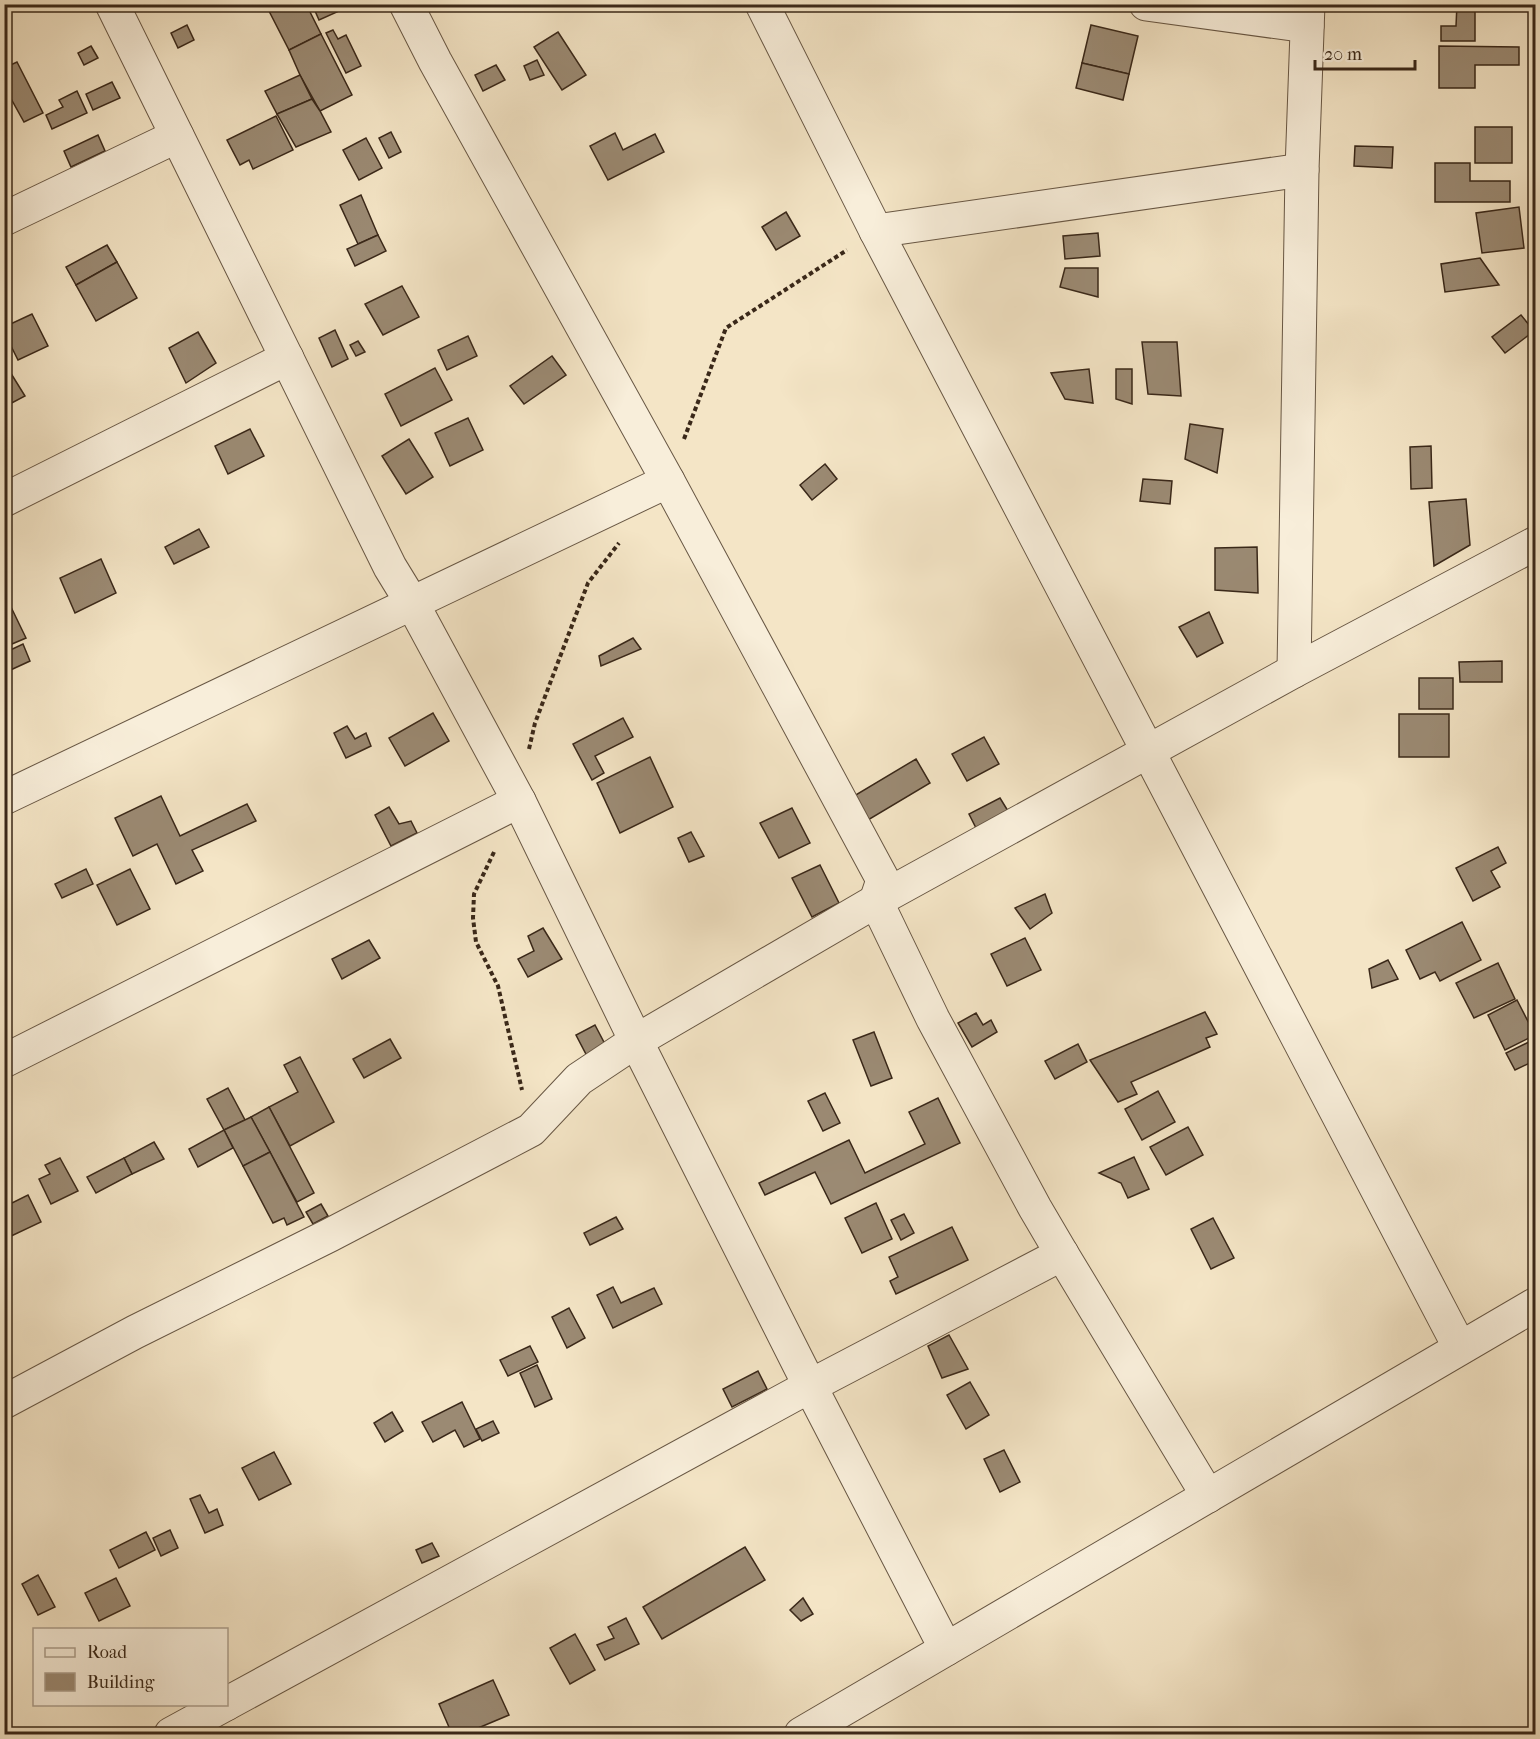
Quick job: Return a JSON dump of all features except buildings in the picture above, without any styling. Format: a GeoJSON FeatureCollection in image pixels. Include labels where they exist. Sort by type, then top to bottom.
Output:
{"type":"FeatureCollection","features":[{"type":"Feature","properties":{"kind":"street"},"geometry":{"type":"LineString","coordinates":[[112,4],[390,567],[412,603],[519,801],[636,1041],[946,1649]]}},
{"type":"Feature","properties":{"kind":"street"},"geometry":{"type":"LineString","coordinates":[[406,4],[668,481],[883,880],[876,901],[933,1019],[1062,1254],[1208,1496]]}},
{"type":"Feature","properties":{"kind":"street"},"geometry":{"type":"LineString","coordinates":[[762,4],[876,231],[1460,1348]]}},
{"type":"Feature","properties":{"kind":"street"},"geometry":{"type":"LineString","coordinates":[[1146,4],[1307,15],[1302,170],[1294,670]]}},
{"type":"Feature","properties":{"kind":"street"},"geometry":{"type":"LineString","coordinates":[[4,219],[177,136]]}},
{"type":"Feature","properties":{"kind":"street"},"geometry":{"type":"LineString","coordinates":[[876,231],[1302,170]]}},
{"type":"Feature","properties":{"kind":"street"},"geometry":{"type":"LineString","coordinates":[[4,500],[287,358]]}},
{"type":"Feature","properties":{"kind":"street"},"geometry":{"type":"LineString","coordinates":[[4,798],[668,481]]}},
{"type":"Feature","properties":{"kind":"street"},"geometry":{"type":"LineString","coordinates":[[4,1402],[135,1332],[330,1235],[531,1130],[579,1079],[636,1041],[876,901],[1294,670],[1533,553]]}},
{"type":"Feature","properties":{"kind":"street"},"geometry":{"type":"LineString","coordinates":[[4,1061],[519,801]]}},
{"type":"Feature","properties":{"kind":"street"},"geometry":{"type":"LineString","coordinates":[[228,1703],[810,1386],[1062,1254]]}},
{"type":"Feature","properties":{"kind":"street"},"geometry":{"type":"LineString","coordinates":[[801,1734],[1536,1304]]}},
{"type":"Feature","properties":{"kind":"street"},"geometry":{"type":"LineString","coordinates":[[171,1734],[222,1706]]}},
{"type":"Feature","properties":{"kind":"path"},"geometry":{"type":"LineString","coordinates":[[668,481],[726,328],[876,231]]}}]}
